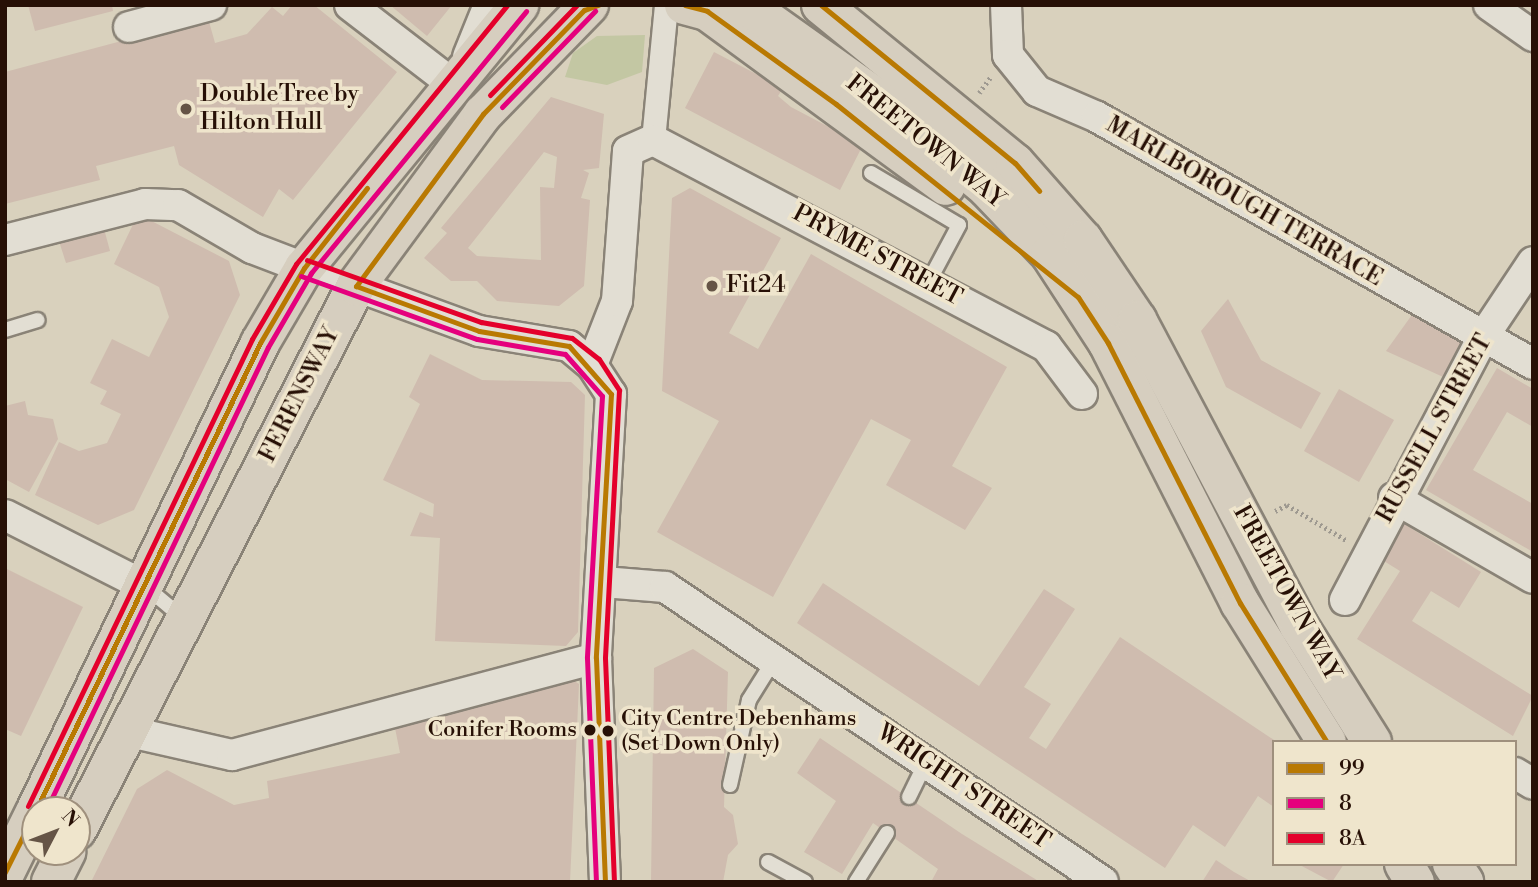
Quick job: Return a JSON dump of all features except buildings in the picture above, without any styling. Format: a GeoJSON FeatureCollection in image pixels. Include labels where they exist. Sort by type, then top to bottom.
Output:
{"type":"FeatureCollection","features":[{"type":"Feature","properties":{"kind":"highway"},"geometry":{"type":"LineString","coordinates":[[43,796],[260,343],[304,268],[460,72],[519,5]]}},
{"type":"Feature","properties":{"kind":"highway"},"geometry":{"type":"LineString","coordinates":[[684,5],[707,11],[959,195],[1036,269],[1078,297]]}},
{"type":"Feature","properties":{"kind":"highway","name":"FREETOWN WAY"},"geometry":{"type":"LineString","coordinates":[[746,5],[891,108],[987,188],[1050,254],[1108,343],[1240,603],[1326,740]]}},
{"type":"Feature","properties":{"kind":"highway","name":"FREETOWN WAY"},"geometry":{"type":"LineString","coordinates":[[821,5],[1015,163],[1083,240],[1137,320],[1299,626],[1371,740]]}},
{"type":"Feature","properties":{"kind":"highway","name":"FERENSWAY"},"geometry":{"type":"LineString","coordinates":[[91,802],[356,286],[483,114],[591,7]]}},
{"type":"Feature","properties":{"kind":"highway"},"geometry":{"type":"LineString","coordinates":[[5,873],[21,841]]}},
{"type":"Feature","properties":{"kind":"highway"},"geometry":{"type":"LineString","coordinates":[[51,882],[59,866]]}},
{"type":"Feature","properties":{"kind":"highway"},"geometry":{"type":"LineString","coordinates":[[1405,866],[1415,882]]}},
{"type":"Feature","properties":{"kind":"highway"},"geometry":{"type":"LineString","coordinates":[[1453,866],[1464,882]]}},
{"type":"Feature","properties":{"kind":"street"},"geometry":{"type":"LineString","coordinates":[[129,27],[169,10],[211,5]]}},
{"type":"Feature","properties":{"kind":"street"},"geometry":{"type":"LineString","coordinates":[[350,5],[460,72],[492,5]]}},
{"type":"Feature","properties":{"kind":"street"},"geometry":{"type":"LineString","coordinates":[[592,365],[617,301],[628,151],[653,140],[666,5]]}},
{"type":"Feature","properties":{"kind":"street"},"geometry":{"type":"LineString","coordinates":[[1006,5],[1008,55]]}},
{"type":"Feature","properties":{"kind":"street"},"geometry":{"type":"LineString","coordinates":[[1489,5],[1533,36]]}},
{"type":"Feature","properties":{"kind":"street","name":"MARLBOROUGH TERRACE"},"geometry":{"type":"LineString","coordinates":[[1008,55],[1037,91],[1097,117],[1533,365]]}},
{"type":"Feature","properties":{"kind":"street","name":"PRYME STREET"},"geometry":{"type":"LineString","coordinates":[[653,140],[1046,346],[1082,394]]}},
{"type":"Feature","properties":{"kind":"street"},"geometry":{"type":"LineString","coordinates":[[5,240],[145,204],[178,205],[252,248],[304,268]]}},
{"type":"Feature","properties":{"kind":"street","name":"RUSSELL STREET"},"geometry":{"type":"LineString","coordinates":[[1345,600],[1394,498],[1483,337],[1533,262]]}},
{"type":"Feature","properties":{"kind":"street"},"geometry":{"type":"LineString","coordinates":[[356,286],[478,331],[569,346],[592,365],[611,394],[603,582],[596,658],[605,882]]}},
{"type":"Feature","properties":{"kind":"street"},"geometry":{"type":"LineString","coordinates":[[1394,498],[1533,578]]}},
{"type":"Feature","properties":{"kind":"street"},"geometry":{"type":"LineString","coordinates":[[5,515],[145,586]]}},
{"type":"Feature","properties":{"kind":"street","name":"WRIGHT STREET"},"geometry":{"type":"LineString","coordinates":[[603,582],[665,587],[1103,882]]}},
{"type":"Feature","properties":{"kind":"street"},"geometry":{"type":"LineString","coordinates":[[126,731],[232,755],[596,658]]}},
{"type":"Feature","properties":{"kind":"street"},"geometry":{"type":"LineString","coordinates":[[1517,774],[1533,784]]}},
{"type":"Feature","properties":{"kind":"lane"},"geometry":{"type":"LineString","coordinates":[[871,173],[959,225],[928,283]]}},
{"type":"Feature","properties":{"kind":"lane"},"geometry":{"type":"LineString","coordinates":[[304,268],[356,286]]}},
{"type":"Feature","properties":{"kind":"lane"},"geometry":{"type":"LineString","coordinates":[[5,330],[38,320]]}},
{"type":"Feature","properties":{"kind":"lane"},"geometry":{"type":"LineString","coordinates":[[145,586],[184,620]]}},
{"type":"Feature","properties":{"kind":"lane"},"geometry":{"type":"LineString","coordinates":[[730,785],[749,701],[774,660]]}},
{"type":"Feature","properties":{"kind":"lane"},"geometry":{"type":"LineString","coordinates":[[909,797],[926,762]]}},
{"type":"Feature","properties":{"kind":"lane"},"geometry":{"type":"LineString","coordinates":[[856,882],[887,833]]}},
{"type":"Feature","properties":{"kind":"lane"},"geometry":{"type":"LineString","coordinates":[[768,862],[805,882]]}},
{"type":"Feature","properties":{"kind":"path"},"geometry":{"type":"LineString","coordinates":[[960,118],[1008,55]]}},
{"type":"Feature","properties":{"kind":"path"},"geometry":{"type":"LineString","coordinates":[[1247,526],[1287,505],[1368,553]]}},
{"type":"Feature","properties":{"kind":"green space"},"geometry":{"type":"Polygon","coordinates":[[[645,35],[642,72],[607,85],[565,77],[573,53],[597,36],[645,35]]]}},
{"type":"Feature","properties":{"kind":"transit line","name":"8A"},"geometry":{"type":"LineString","coordinates":[[33,796],[252,339],[296,264],[507,5]]}},
{"type":"Feature","properties":{"kind":"transit line","name":"8A"},"geometry":{"type":"LineString","coordinates":[[490,95],[577,5]]}},
{"type":"Feature","properties":{"kind":"transit line","name":"99"},"geometry":{"type":"LineString","coordinates":[[598,5],[584,10],[483,114],[356,286],[479,331],[569,346],[611,394],[596,658],[605,882]]}},
{"type":"Feature","properties":{"kind":"transit line","name":"99"},"geometry":{"type":"LineString","coordinates":[[685,5],[707,11],[836,104],[1078,297],[1108,343],[1240,603],[1326,740]]}},
{"type":"Feature","properties":{"kind":"transit line","name":"99"},"geometry":{"type":"LineString","coordinates":[[821,5],[1015,163],[1039,191]]}},
{"type":"Feature","properties":{"kind":"transit line","name":"8"},"geometry":{"type":"LineString","coordinates":[[53,796],[268,347],[311,273],[526,11]]}},
{"type":"Feature","properties":{"kind":"transit line","name":"8"},"geometry":{"type":"LineString","coordinates":[[502,107],[595,11]]}},
{"type":"Feature","properties":{"kind":"transit line","name":"99"},"geometry":{"type":"LineString","coordinates":[[43,796],[260,343],[304,268],[367,188]]}},
{"type":"Feature","properties":{"kind":"transit line","name":"8A"},"geometry":{"type":"LineString","coordinates":[[307,260],[481,322],[572,338],[599,359],[619,390],[605,658],[614,882]]}},
{"type":"Feature","properties":{"kind":"transit line","name":"8"},"geometry":{"type":"LineString","coordinates":[[301,276],[477,339],[565,354],[602,396],[587,658],[596,882]]}},
{"type":"Feature","properties":{"kind":"transit line","name":"99"},"geometry":{"type":"LineString","coordinates":[[5,872],[21,840]]}},
{"type":"Feature","properties":{"kind":"place","name":"DoubleTree by Hilton Hull"},"geometry":{"type":"Point","coordinates":[186,109]}},
{"type":"Feature","properties":{"kind":"place","name":"Fit24"},"geometry":{"type":"Point","coordinates":[712,286]}},
{"type":"Feature","properties":{"kind":"place","name":"Conifer Rooms"},"geometry":{"type":"Point","coordinates":[590,730]}},
{"type":"Feature","properties":{"kind":"place","name":"City Centre Debenhams (Set Down Only)"},"geometry":{"type":"Point","coordinates":[608,731]}}]}
